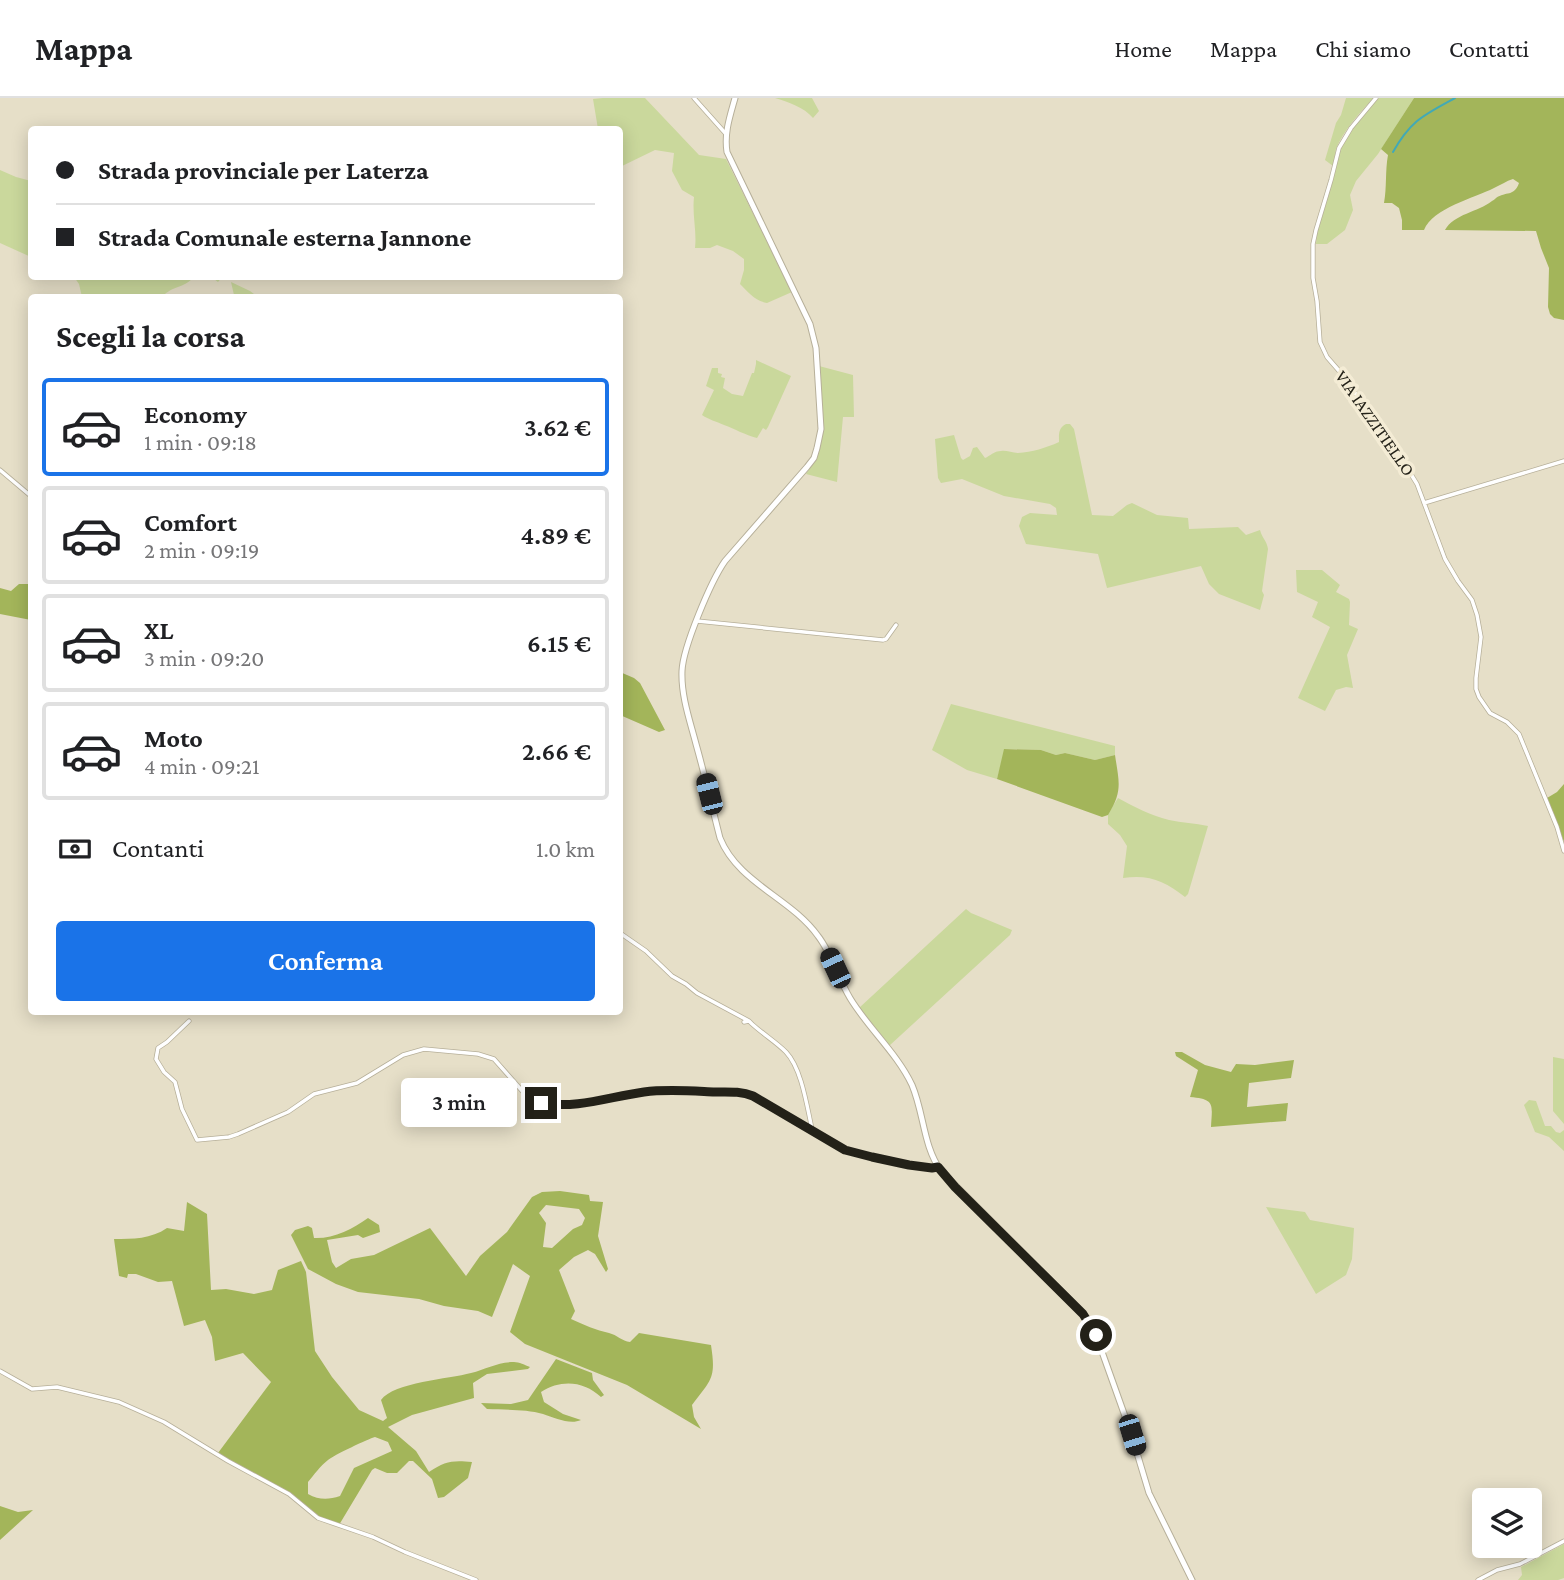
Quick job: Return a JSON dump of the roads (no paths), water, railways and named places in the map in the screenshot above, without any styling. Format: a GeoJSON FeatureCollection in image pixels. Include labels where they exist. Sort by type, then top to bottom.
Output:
{"type":"FeatureCollection","features":[{"type":"Feature","properties":{"kind":"main road"},"geometry":{"type":"LineString","coordinates":[[736,98],[727,123],[727,152],[814,335],[820,438],[814,458],[722,567],[712,584],[684,657],[683,688],[720,838],[731,859],[804,919],[820,937],[849,996],[910,1081],[938,1167],[1089,1322],[1131,1433],[1149,1493],[1192,1580]]}},
{"type":"Feature","properties":{"kind":"street"},"geometry":{"type":"LineString","coordinates":[[694,98],[726,134]]}},
{"type":"Feature","properties":{"kind":"street","name":"VIA IAZZITIELLO"},"geometry":{"type":"LineString","coordinates":[[1376,98],[1351,128],[1339,148],[1315,230],[1313,278],[1320,342],[1323,351],[1357,394],[1380,433],[1406,465],[1417,484],[1446,559],[1472,600],[1477,615],[1481,637],[1476,678],[1479,697],[1490,713],[1507,722],[1518,734],[1564,850]]}},
{"type":"Feature","properties":{"kind":"street"},"geometry":{"type":"LineString","coordinates":[[1424,503],[1564,461]]}},
{"type":"Feature","properties":{"kind":"street"},"geometry":{"type":"LineString","coordinates":[[0,470],[28,494]]}},
{"type":"Feature","properties":{"kind":"street"},"geometry":{"type":"LineString","coordinates":[[697,621],[883,640],[896,625]]}},
{"type":"Feature","properties":{"kind":"street"},"geometry":{"type":"LineString","coordinates":[[623,935],[646,951],[669,973],[746,1022],[791,1059],[798,1074],[813,1132]]}},
{"type":"Feature","properties":{"kind":"street"},"geometry":{"type":"LineString","coordinates":[[189,1021],[158,1048],[156,1059],[164,1072],[175,1082],[182,1109],[197,1140],[238,1134],[288,1112],[314,1094],[356,1083],[403,1055],[430,1049],[478,1054],[494,1059],[524,1093],[541,1103],[593,1103],[628,1094],[662,1090],[738,1092],[753,1096],[834,1144],[858,1154],[909,1165],[938,1167]]}},
{"type":"Feature","properties":{"kind":"street"},"geometry":{"type":"LineString","coordinates":[[0,1371],[32,1389],[57,1387],[120,1402],[164,1422],[289,1494],[318,1518],[373,1537],[476,1580]]}},
{"type":"Feature","properties":{"kind":"street"},"geometry":{"type":"LineString","coordinates":[[1478,1580],[1497,1570],[1520,1564],[1564,1541]]}},
{"type":"Feature","properties":{"kind":"waterway"},"geometry":{"type":"LineString","coordinates":[[1393,152],[1412,125],[1455,98]]}}]}
